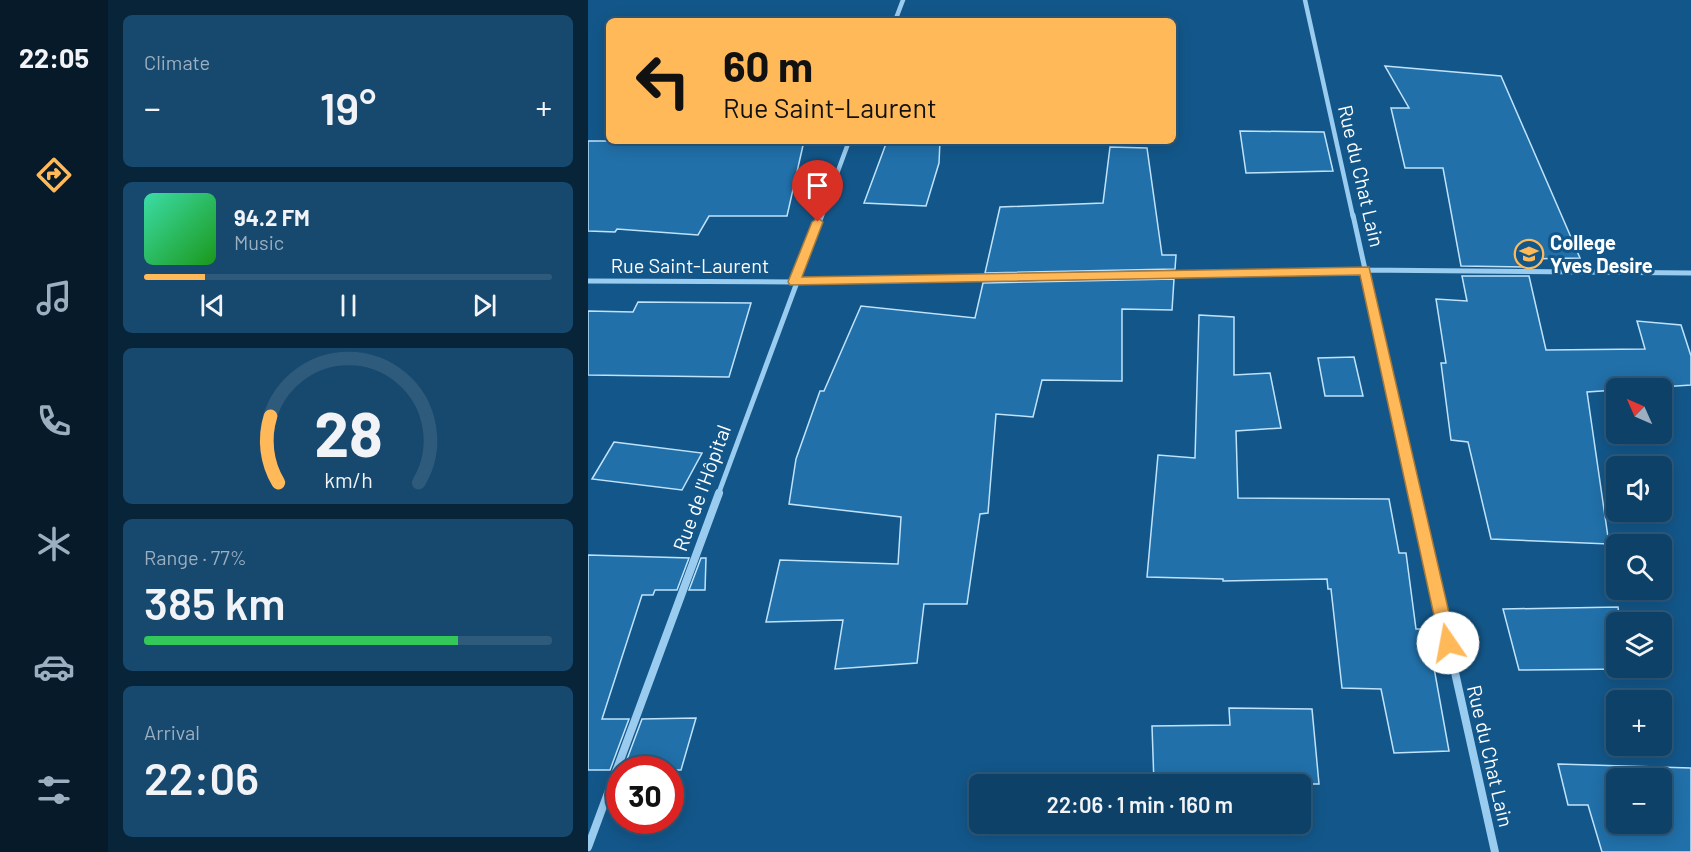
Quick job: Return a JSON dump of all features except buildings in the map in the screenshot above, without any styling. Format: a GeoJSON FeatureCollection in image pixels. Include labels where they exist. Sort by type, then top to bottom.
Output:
{"type":"FeatureCollection","features":[{"type":"Feature","properties":{"kind":"street"},"geometry":{"type":"LineString","coordinates":[[896,18],[903,0]]}},
{"type":"Feature","properties":{"kind":"street","name":"Rue du Chat Lain"},"geometry":{"type":"LineString","coordinates":[[1305,0],[1495,852]]}},
{"type":"Feature","properties":{"kind":"street","name":"Rue de l'Hôpital"},"geometry":{"type":"LineString","coordinates":[[588,847],[794,282],[848,144]]}},
{"type":"Feature","properties":{"kind":"street","name":"Rue Saint-Laurent"},"geometry":{"type":"LineString","coordinates":[[588,281],[794,282],[1365,270],[1691,273]]}},
{"type":"Feature","properties":{"kind":"place","name":"College Yves Desire"},"geometry":{"type":"Point","coordinates":[1529,254]}},
{"type":"Feature","properties":{"kind":"route"},"geometry":{"type":"LineString","coordinates":[[818,222],[794,282],[1365,270],[1448,643]]}}]}
